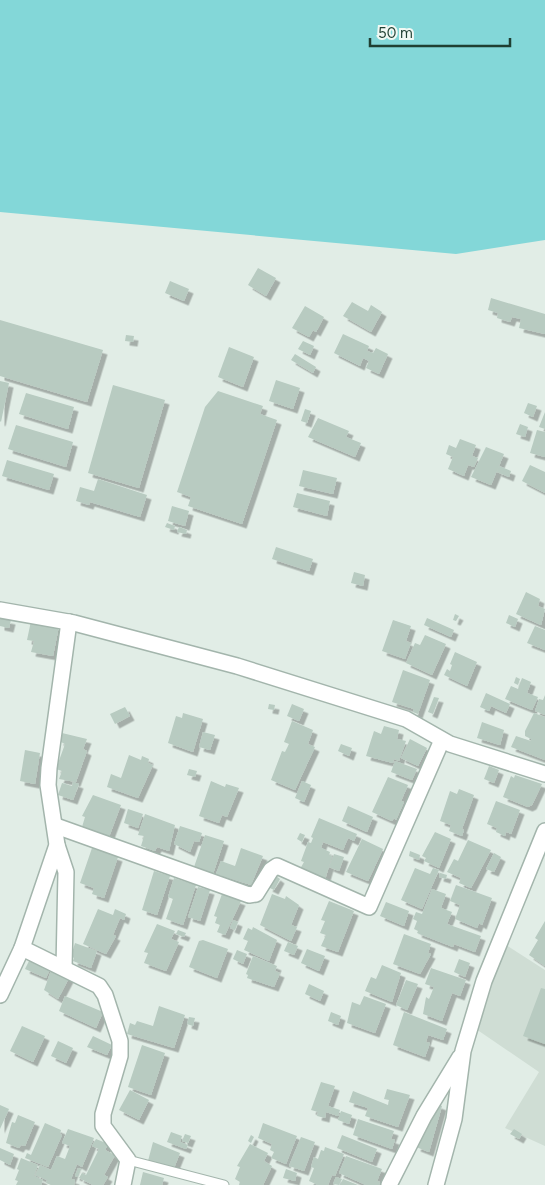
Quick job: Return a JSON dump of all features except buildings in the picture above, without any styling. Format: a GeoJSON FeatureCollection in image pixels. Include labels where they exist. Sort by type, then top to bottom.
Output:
{"type":"FeatureCollection","features":[{"type":"Feature","properties":{"kind":"street"},"geometry":{"type":"LineString","coordinates":[[0,610],[70,622],[237,666],[406,719],[442,740],[545,774]]}},
{"type":"Feature","properties":{"kind":"street"},"geometry":{"type":"LineString","coordinates":[[64,968],[66,872],[57,845],[56,826],[48,785],[70,622]]}},
{"type":"Feature","properties":{"kind":"street"},"geometry":{"type":"LineString","coordinates":[[56,826],[250,895],[256,894],[271,870],[277,866],[369,907],[442,740]]}},
{"type":"Feature","properties":{"kind":"street"},"geometry":{"type":"LineString","coordinates":[[436,1185],[454,1119],[463,1051],[484,981],[545,832]]}},
{"type":"Feature","properties":{"kind":"street"},"geometry":{"type":"LineString","coordinates":[[0,995],[22,948],[57,845]]}},
{"type":"Feature","properties":{"kind":"street"},"geometry":{"type":"LineString","coordinates":[[22,948],[99,986],[105,995],[120,1041],[120,1056],[103,1114],[103,1126],[128,1160],[123,1185]]}},
{"type":"Feature","properties":{"kind":"street"},"geometry":{"type":"LineString","coordinates":[[389,1185],[424,1116],[463,1051]]}},
{"type":"Feature","properties":{"kind":"lane"},"geometry":{"type":"LineString","coordinates":[[128,1160],[224,1185]]}},
{"type":"Feature","properties":{"kind":"shaded area"},"geometry":{"type":"Polygon","coordinates":[[[506,945],[545,970],[545,1146],[505,1128],[539,1072],[476,1029],[488,982],[506,945]]]}},
{"type":"Feature","properties":{"kind":"water"},"geometry":{"type":"Polygon","coordinates":[[[0,0],[545,0],[545,240],[456,254],[0,212],[0,0]]]}}]}
